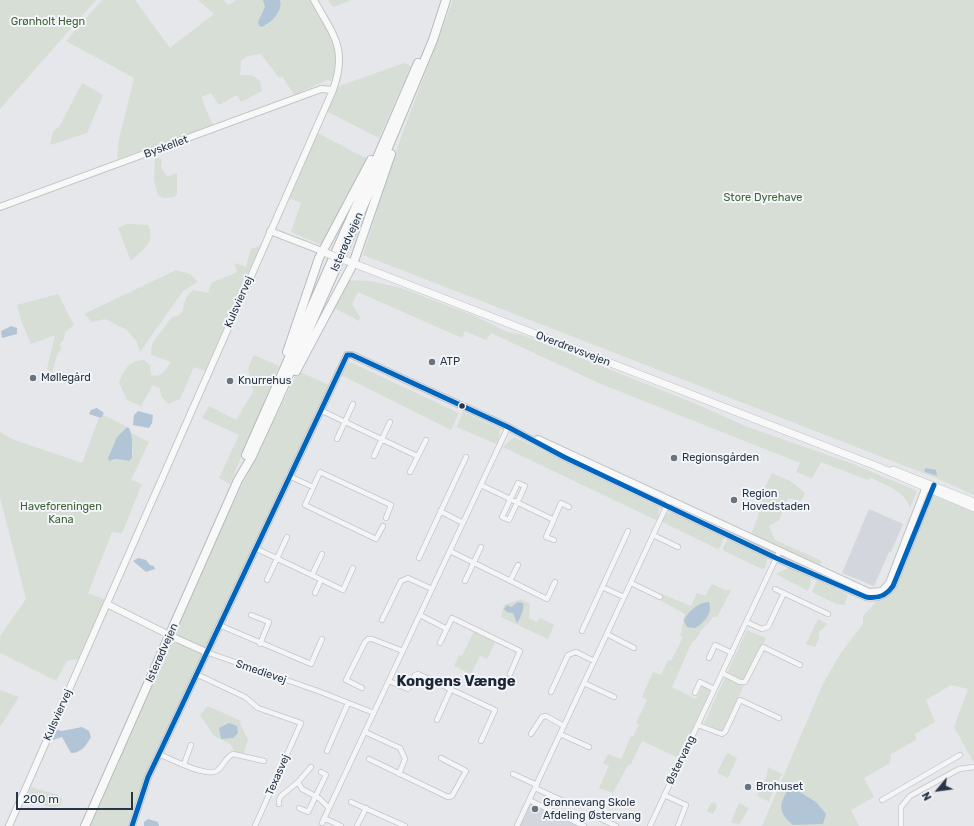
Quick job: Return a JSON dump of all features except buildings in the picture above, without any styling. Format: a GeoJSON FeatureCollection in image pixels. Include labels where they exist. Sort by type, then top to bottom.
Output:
{"type":"FeatureCollection","features":[{"type":"Feature","properties":{"kind":"highway","name":"Isterødvejen"},"geometry":{"type":"LineString","coordinates":[[84,826],[238,480],[247,454],[274,401],[400,120],[433,40],[446,0]]}},
{"type":"Feature","properties":{"kind":"highway","name":"Isterødvejen"},"geometry":{"type":"LineString","coordinates":[[274,401],[446,0]]}},
{"type":"Feature","properties":{"kind":"highway"},"geometry":{"type":"LineString","coordinates":[[274,401],[297,369],[351,263],[398,136],[400,120]]}},
{"type":"Feature","properties":{"kind":"highway"},"geometry":{"type":"LineString","coordinates":[[274,401],[276,380],[324,252],[378,148],[386,139]]}},
{"type":"Feature","properties":{"kind":"main road","name":"Overdrevsvejen"},"geometry":{"type":"LineString","coordinates":[[324,252],[876,466],[905,474],[974,508]]}},
{"type":"Feature","properties":{"kind":"main road","name":"Overdrevsvejen"},"geometry":{"type":"LineString","coordinates":[[929,486],[974,502]]}},
{"type":"Feature","properties":{"kind":"street","name":"Kulsviervej"},"geometry":{"type":"LineString","coordinates":[[9,826],[333,90],[339,67],[338,46],[330,26],[314,0]]}},
{"type":"Feature","properties":{"kind":"street","name":"Byskellet"},"geometry":{"type":"LineString","coordinates":[[0,207],[321,89],[333,90]]}},
{"type":"Feature","properties":{"kind":"street","name":"Overdrevsvejen"},"geometry":{"type":"LineString","coordinates":[[270,231],[324,252]]}},
{"type":"Feature","properties":{"kind":"street"},"geometry":{"type":"LineString","coordinates":[[132,826],[148,777],[346,355],[352,354],[511,429],[557,453],[778,555],[869,592],[882,591],[889,583],[929,486]]}},
{"type":"Feature","properties":{"kind":"street"},"geometry":{"type":"LineString","coordinates":[[337,439],[353,404]]}},
{"type":"Feature","properties":{"kind":"street"},"geometry":{"type":"LineString","coordinates":[[320,410],[417,456]]}},
{"type":"Feature","properties":{"kind":"street"},"geometry":{"type":"LineString","coordinates":[[374,456],[390,422]]}},
{"type":"Feature","properties":{"kind":"street"},"geometry":{"type":"LineString","coordinates":[[341,826],[323,820],[463,522],[511,429]]}},
{"type":"Feature","properties":{"kind":"street"},"geometry":{"type":"LineString","coordinates":[[410,472],[426,440]]}},
{"type":"Feature","properties":{"kind":"street"},"geometry":{"type":"LineString","coordinates":[[419,558],[466,457]]}},
{"type":"Feature","properties":{"kind":"street"},"geometry":{"type":"LineString","coordinates":[[382,526],[376,539],[305,505],[320,472],[391,505],[386,518]]}},
{"type":"Feature","properties":{"kind":"street"},"geometry":{"type":"LineString","coordinates":[[289,476],[313,487]]}},
{"type":"Feature","properties":{"kind":"street"},"geometry":{"type":"LineString","coordinates":[[518,483],[525,486],[517,502],[509,520],[502,517],[518,483]]}},
{"type":"Feature","properties":{"kind":"street"},"geometry":{"type":"LineString","coordinates":[[481,485],[554,520]]}},
{"type":"Feature","properties":{"kind":"street"},"geometry":{"type":"LineString","coordinates":[[554,540],[546,537],[561,503],[569,507]]}},
{"type":"Feature","properties":{"kind":"street"},"geometry":{"type":"LineString","coordinates":[[517,826],[668,503]]}},
{"type":"Feature","properties":{"kind":"street"},"geometry":{"type":"LineString","coordinates":[[440,511],[463,522]]}},
{"type":"Feature","properties":{"kind":"street"},"geometry":{"type":"LineString","coordinates":[[582,631],[628,531]]}},
{"type":"Feature","properties":{"kind":"street"},"geometry":{"type":"LineString","coordinates":[[653,535],[678,547]]}},
{"type":"Feature","properties":{"kind":"street"},"geometry":{"type":"LineString","coordinates":[[267,580],[287,537]]}},
{"type":"Feature","properties":{"kind":"street"},"geometry":{"type":"LineString","coordinates":[[465,581],[481,547]]}},
{"type":"Feature","properties":{"kind":"street"},"geometry":{"type":"LineString","coordinates":[[255,548],[343,590],[354,568]]}},
{"type":"Feature","properties":{"kind":"street"},"geometry":{"type":"LineString","coordinates":[[450,551],[547,599],[555,582]]}},
{"type":"Feature","properties":{"kind":"street"},"geometry":{"type":"LineString","coordinates":[[312,575],[322,554]]}},
{"type":"Feature","properties":{"kind":"street","name":"Østervang"},"geometry":{"type":"LineString","coordinates":[[650,826],[778,555]]}},
{"type":"Feature","properties":{"kind":"street"},"geometry":{"type":"LineString","coordinates":[[510,581],[518,565]]}},
{"type":"Feature","properties":{"kind":"street"},"geometry":{"type":"LineString","coordinates":[[382,620],[399,585],[404,579],[408,578],[432,589]]}},
{"type":"Feature","properties":{"kind":"street"},"geometry":{"type":"LineString","coordinates":[[315,593],[321,580]]}},
{"type":"Feature","properties":{"kind":"street"},"geometry":{"type":"LineString","coordinates":[[631,583],[660,597]]}},
{"type":"Feature","properties":{"kind":"street"},"geometry":{"type":"LineString","coordinates":[[602,587],[624,597]]}},
{"type":"Feature","properties":{"kind":"street"},"geometry":{"type":"LineString","coordinates":[[775,589],[828,614]]}},
{"type":"Feature","properties":{"kind":"street"},"geometry":{"type":"LineString","coordinates":[[746,622],[762,629],[768,627],[784,593]]}},
{"type":"Feature","properties":{"kind":"street"},"geometry":{"type":"LineString","coordinates":[[107,604],[165,633]]}},
{"type":"Feature","properties":{"kind":"street"},"geometry":{"type":"LineString","coordinates":[[251,615],[269,622],[260,644]]}},
{"type":"Feature","properties":{"kind":"street"},"geometry":{"type":"LineString","coordinates":[[420,616],[447,629]]}},
{"type":"Feature","properties":{"kind":"street"},"geometry":{"type":"LineString","coordinates":[[440,643],[452,618],[520,651],[510,674]]}},
{"type":"Feature","properties":{"kind":"street"},"geometry":{"type":"LineString","coordinates":[[219,625],[260,644],[311,664],[322,639]]}},
{"type":"Feature","properties":{"kind":"street"},"geometry":{"type":"LineString","coordinates":[[607,634],[634,648]]}},
{"type":"Feature","properties":{"kind":"street","name":"Smedievej"},"geometry":{"type":"LineString","coordinates":[[175,638],[206,652],[348,702],[374,714]]}},
{"type":"Feature","properties":{"kind":"street"},"geometry":{"type":"LineString","coordinates":[[362,688],[346,680],[365,642],[368,639],[403,651]]}},
{"type":"Feature","properties":{"kind":"street"},"geometry":{"type":"LineString","coordinates":[[709,658],[715,645],[732,653]]}},
{"type":"Feature","properties":{"kind":"street"},"geometry":{"type":"LineString","coordinates":[[722,673],[740,682],[745,682],[763,647],[800,665]]}},
{"type":"Feature","properties":{"kind":"street"},"geometry":{"type":"LineString","coordinates":[[551,692],[568,655],[576,652],[594,661]]}},
{"type":"Feature","properties":{"kind":"street","name":"Texasvej"},"geometry":{"type":"LineString","coordinates":[[196,674],[244,697],[258,708],[301,723],[255,826]]}},
{"type":"Feature","properties":{"kind":"street"},"geometry":{"type":"LineString","coordinates":[[389,681],[408,689],[415,675],[418,674],[495,710],[481,741]]}},
{"type":"Feature","properties":{"kind":"street"},"geometry":{"type":"LineString","coordinates":[[695,693],[700,682],[714,689]]}},
{"type":"Feature","properties":{"kind":"street"},"geometry":{"type":"LineString","coordinates":[[584,683],[614,697]]}},
{"type":"Feature","properties":{"kind":"street"},"geometry":{"type":"LineString","coordinates":[[437,720],[450,689]]}},
{"type":"Feature","properties":{"kind":"street","name":"Østervang"},"geometry":{"type":"LineString","coordinates":[[698,725],[722,734],[725,732],[740,700],[779,718]]}},
{"type":"Feature","properties":{"kind":"street"},"geometry":{"type":"LineString","coordinates":[[327,751],[348,702]]}},
{"type":"Feature","properties":{"kind":"street"},"geometry":{"type":"LineString","coordinates":[[531,734],[542,717],[546,716],[564,726]]}},
{"type":"Feature","properties":{"kind":"street"},"geometry":{"type":"LineString","coordinates":[[365,732],[400,748],[406,759],[399,774]]}},
{"type":"Feature","properties":{"kind":"street"},"geometry":{"type":"LineString","coordinates":[[560,734],[589,747]]}},
{"type":"Feature","properties":{"kind":"street"},"geometry":{"type":"LineString","coordinates":[[184,764],[191,745]]}},
{"type":"Feature","properties":{"kind":"street"},"geometry":{"type":"LineString","coordinates":[[159,754],[207,774],[218,770],[226,758],[233,754],[264,761]]}},
{"type":"Feature","properties":{"kind":"street"},"geometry":{"type":"LineString","coordinates":[[882,800],[960,755]]}},
{"type":"Feature","properties":{"kind":"street"},"geometry":{"type":"LineString","coordinates":[[369,759],[448,797],[452,796],[466,771],[441,758]]}},
{"type":"Feature","properties":{"kind":"street"},"geometry":{"type":"LineString","coordinates":[[941,766],[945,776]]}},
{"type":"Feature","properties":{"kind":"street"},"geometry":{"type":"LineString","coordinates":[[279,804],[281,796],[298,782],[311,767]]}},
{"type":"Feature","properties":{"kind":"street"},"geometry":{"type":"LineString","coordinates":[[901,826],[901,810],[906,800],[959,769],[974,767]]}},
{"type":"Feature","properties":{"kind":"street"},"geometry":{"type":"LineString","coordinates":[[299,808],[308,812],[326,775],[321,772]]}},
{"type":"Feature","properties":{"kind":"street"},"geometry":{"type":"LineString","coordinates":[[513,774],[564,801]]}},
{"type":"Feature","properties":{"kind":"street"},"geometry":{"type":"LineString","coordinates":[[298,782],[302,789],[316,796],[329,808]]}},
{"type":"Feature","properties":{"kind":"street","name":"Østervang"},"geometry":{"type":"LineString","coordinates":[[664,795],[686,805],[678,826]]}},
{"type":"Feature","properties":{"kind":"street"},"geometry":{"type":"LineString","coordinates":[[529,800],[584,826]]}},
{"type":"Feature","properties":{"kind":"street"},"geometry":{"type":"LineString","coordinates":[[351,802],[405,826]]}},
{"type":"Feature","properties":{"kind":"street"},"geometry":{"type":"LineString","coordinates":[[357,826],[366,808]]}},
{"type":"Feature","properties":{"kind":"street"},"geometry":{"type":"LineString","coordinates":[[597,817],[616,826]]}},
{"type":"Feature","properties":{"kind":"shaded area"},"geometry":{"type":"Polygon","coordinates":[[[869,509],[903,524],[874,586],[842,573],[869,509]]]}},
{"type":"Feature","properties":{"kind":"shaded area","name":"Grønnevang Skole Afdeling Østervang"},"geometry":{"type":"Polygon","coordinates":[[[527,800],[585,826],[515,826],[527,800]]]}},
{"type":"Feature","properties":{"kind":"green space","name":"Grønholt Hegn"},"geometry":{"type":"Polygon","coordinates":[[[0,0],[96,0],[0,109],[0,0]]]}},
{"type":"Feature","properties":{"kind":"green space"},"geometry":{"type":"Polygon","coordinates":[[[102,0],[135,0],[170,48],[214,14],[198,0],[223,0],[229,5],[237,0],[310,0],[332,39],[336,59],[335,70],[331,81],[327,80],[294,95],[282,76],[279,78],[261,54],[247,56],[241,61],[240,75],[251,75],[260,81],[262,91],[241,102],[237,95],[219,105],[211,93],[201,97],[213,126],[117,159],[119,139],[134,78],[66,41],[102,0]]]}},
{"type":"Feature","properties":{"kind":"green space"},"geometry":{"type":"Polygon","coordinates":[[[328,0],[352,0],[333,7],[328,0]]]}},
{"type":"Feature","properties":{"kind":"green space","name":"Store Dyrehave"},"geometry":{"type":"Polygon","coordinates":[[[453,0],[974,0],[974,495],[936,478],[363,255],[401,137],[453,0]]]}},
{"type":"Feature","properties":{"kind":"green space"},"geometry":{"type":"Polygon","coordinates":[[[404,63],[411,66],[379,138],[326,111],[337,87],[404,63]]]}},
{"type":"Feature","properties":{"kind":"green space"},"geometry":{"type":"Polygon","coordinates":[[[82,83],[103,95],[87,133],[50,145],[53,131],[59,127],[82,83]]]}},
{"type":"Feature","properties":{"kind":"green space"},"geometry":{"type":"Polygon","coordinates":[[[316,132],[369,160],[323,244],[319,244],[291,232],[301,203],[288,198],[316,132]]]}},
{"type":"Feature","properties":{"kind":"green space"},"geometry":{"type":"Polygon","coordinates":[[[155,158],[162,159],[161,167],[167,177],[177,173],[177,194],[174,197],[163,198],[158,195],[154,180],[155,158]]]}},
{"type":"Feature","properties":{"kind":"green space"},"geometry":{"type":"Polygon","coordinates":[[[127,224],[148,225],[150,231],[150,237],[147,245],[131,261],[118,228],[127,224]]]}},
{"type":"Feature","properties":{"kind":"green space"},"geometry":{"type":"Polygon","coordinates":[[[260,246],[205,371],[194,367],[180,399],[168,404],[161,396],[160,388],[153,385],[141,406],[127,400],[119,382],[128,366],[134,362],[144,360],[150,365],[151,375],[155,376],[163,373],[171,362],[151,355],[152,344],[172,317],[178,316],[183,311],[186,299],[193,290],[208,293],[211,283],[237,272],[234,263],[246,267],[251,249],[260,246]]]}},
{"type":"Feature","properties":{"kind":"green space"},"geometry":{"type":"Polygon","coordinates":[[[176,270],[190,274],[198,282],[183,291],[140,352],[137,342],[127,330],[105,319],[92,322],[84,314],[176,270]]]}},
{"type":"Feature","properties":{"kind":"green space"},"geometry":{"type":"Polygon","coordinates":[[[346,280],[370,281],[401,288],[475,316],[507,332],[520,334],[694,403],[745,426],[853,464],[917,491],[910,508],[904,497],[889,486],[871,478],[868,480],[821,462],[812,478],[796,472],[800,463],[601,384],[491,333],[486,340],[465,331],[462,338],[358,292],[352,304],[360,317],[359,321],[336,309],[329,318],[346,280]]]}},
{"type":"Feature","properties":{"kind":"green space"},"geometry":{"type":"Polygon","coordinates":[[[58,294],[74,325],[65,332],[64,339],[59,345],[62,347],[57,355],[52,373],[47,369],[55,335],[31,344],[22,323],[17,305],[58,294]]]}},
{"type":"Feature","properties":{"kind":"green space"},"geometry":{"type":"Polygon","coordinates":[[[254,355],[279,366],[230,484],[219,478],[239,435],[202,418],[209,406],[236,420],[253,392],[248,368],[254,355]]]}},
{"type":"Feature","properties":{"kind":"green space"},"geometry":{"type":"Polygon","coordinates":[[[350,362],[459,413],[451,430],[339,374],[350,362]]]}},
{"type":"Feature","properties":{"kind":"green space"},"geometry":{"type":"Polygon","coordinates":[[[298,371],[329,385],[140,789],[128,826],[90,826],[226,518],[298,371]]]}},
{"type":"Feature","properties":{"kind":"green space"},"geometry":{"type":"Polygon","coordinates":[[[463,412],[500,429],[498,445],[457,427],[463,412]]]}},
{"type":"Feature","properties":{"kind":"green space","name":"Haveforeningen Kana"},"geometry":{"type":"Polygon","coordinates":[[[104,415],[127,427],[115,442],[111,456],[112,461],[116,459],[126,461],[133,453],[131,433],[149,442],[131,480],[142,484],[122,533],[112,532],[88,593],[106,600],[78,659],[67,661],[56,681],[0,653],[0,636],[26,599],[0,497],[0,432],[12,439],[82,463],[99,418],[104,415]]]}},
{"type":"Feature","properties":{"kind":"green space"},"geometry":{"type":"Polygon","coordinates":[[[514,437],[659,507],[658,521],[503,447],[514,437]]]}},
{"type":"Feature","properties":{"kind":"green space"},"geometry":{"type":"Polygon","coordinates":[[[772,473],[792,482],[805,493],[801,501],[788,498],[779,520],[769,526],[775,540],[822,561],[820,565],[751,534],[758,517],[759,500],[772,473]]]}},
{"type":"Feature","properties":{"kind":"green space"},"geometry":{"type":"Polygon","coordinates":[[[934,496],[974,512],[974,763],[954,727],[968,689],[951,685],[926,700],[935,722],[915,734],[916,740],[891,754],[890,763],[864,778],[874,797],[851,810],[859,826],[762,826],[822,686],[840,654],[863,624],[863,616],[876,602],[892,592],[934,496]]]}},
{"type":"Feature","properties":{"kind":"green space"},"geometry":{"type":"Polygon","coordinates":[[[676,512],[725,536],[720,547],[718,549],[662,522],[667,513],[676,512]]]}},
{"type":"Feature","properties":{"kind":"green space"},"geometry":{"type":"Polygon","coordinates":[[[728,538],[764,554],[767,559],[765,568],[762,569],[724,551],[723,548],[728,538]]]}},
{"type":"Feature","properties":{"kind":"green space"},"geometry":{"type":"Polygon","coordinates":[[[790,567],[810,577],[811,583],[808,591],[776,574],[790,567]]]}},
{"type":"Feature","properties":{"kind":"green space"},"geometry":{"type":"Polygon","coordinates":[[[817,580],[848,595],[844,605],[836,604],[812,592],[817,580]]]}},
{"type":"Feature","properties":{"kind":"green space"},"geometry":{"type":"Polygon","coordinates":[[[712,584],[725,590],[731,590],[717,617],[713,617],[692,642],[672,687],[696,699],[703,685],[711,689],[679,758],[642,741],[631,764],[628,765],[613,793],[599,788],[609,766],[603,763],[608,754],[621,759],[631,736],[633,737],[639,724],[636,723],[647,700],[642,697],[653,672],[661,675],[668,660],[671,661],[683,637],[680,636],[685,614],[660,600],[662,594],[691,606],[697,593],[705,596],[712,584]]]}},
{"type":"Feature","properties":{"kind":"green space"},"geometry":{"type":"Polygon","coordinates":[[[521,599],[530,604],[529,618],[537,622],[540,618],[554,625],[548,639],[501,617],[504,605],[521,599]]]}},
{"type":"Feature","properties":{"kind":"green space"},"geometry":{"type":"Polygon","coordinates":[[[818,619],[828,624],[819,632],[819,639],[815,647],[806,644],[818,619]]]}},
{"type":"Feature","properties":{"kind":"green space"},"geometry":{"type":"Polygon","coordinates":[[[747,630],[766,638],[722,732],[704,723],[747,630]]]}},
{"type":"Feature","properties":{"kind":"green space"},"geometry":{"type":"Polygon","coordinates":[[[474,631],[495,642],[487,659],[480,656],[471,674],[454,666],[459,655],[462,656],[474,631]]]}},
{"type":"Feature","properties":{"kind":"green space"},"geometry":{"type":"Polygon","coordinates":[[[0,690],[19,697],[0,727],[0,690]]]}},
{"type":"Feature","properties":{"kind":"green space"},"geometry":{"type":"Polygon","coordinates":[[[208,706],[241,721],[240,723],[248,740],[244,753],[235,752],[230,744],[214,736],[200,715],[208,706]]]}},
{"type":"Feature","properties":{"kind":"green space"},"geometry":{"type":"Polygon","coordinates":[[[727,753],[737,758],[728,778],[717,773],[727,753]]]}},
{"type":"Feature","properties":{"kind":"green space"},"geometry":{"type":"Polygon","coordinates":[[[768,767],[782,774],[770,798],[770,802],[757,796],[767,775],[768,767]]]}},
{"type":"Feature","properties":{"kind":"green space"},"geometry":{"type":"Polygon","coordinates":[[[31,787],[58,795],[62,799],[61,804],[58,807],[53,807],[42,805],[27,798],[31,787]]]}},
{"type":"Feature","properties":{"kind":"green space"},"geometry":{"type":"Polygon","coordinates":[[[715,802],[717,806],[713,814],[707,811],[711,803],[715,802]]]}},
{"type":"Feature","properties":{"kind":"green space"},"geometry":{"type":"Polygon","coordinates":[[[739,803],[749,808],[739,825],[731,822],[739,803]]]}},
{"type":"Feature","properties":{"kind":"water"},"geometry":{"type":"Polygon","coordinates":[[[263,0],[280,0],[280,8],[276,16],[262,27],[259,26],[258,22],[265,7],[263,0]]]}},
{"type":"Feature","properties":{"kind":"water"},"geometry":{"type":"Polygon","coordinates":[[[11,326],[17,328],[17,334],[2,338],[1,331],[11,326]]]}},
{"type":"Feature","properties":{"kind":"water"},"geometry":{"type":"Polygon","coordinates":[[[97,408],[104,413],[101,418],[89,414],[91,410],[97,408]]]}},
{"type":"Feature","properties":{"kind":"water"},"geometry":{"type":"Polygon","coordinates":[[[138,411],[153,415],[152,423],[149,428],[133,425],[134,415],[138,411]]]}},
{"type":"Feature","properties":{"kind":"water"},"geometry":{"type":"Polygon","coordinates":[[[127,427],[130,429],[132,439],[132,458],[129,461],[116,459],[109,461],[108,458],[117,437],[127,427]]]}},
{"type":"Feature","properties":{"kind":"water"},"geometry":{"type":"Polygon","coordinates":[[[926,468],[936,470],[937,476],[925,472],[924,470],[926,468]]]}},
{"type":"Feature","properties":{"kind":"water"},"geometry":{"type":"Polygon","coordinates":[[[138,558],[146,560],[150,565],[154,566],[155,569],[146,572],[133,561],[138,558]]]}},
{"type":"Feature","properties":{"kind":"water"},"geometry":{"type":"Polygon","coordinates":[[[518,602],[523,603],[523,608],[517,623],[513,613],[507,612],[504,609],[507,605],[511,607],[518,602]]]}},
{"type":"Feature","properties":{"kind":"water"},"geometry":{"type":"Polygon","coordinates":[[[705,602],[709,602],[709,614],[702,623],[695,628],[687,627],[684,621],[688,614],[697,606],[705,602]]]}},
{"type":"Feature","properties":{"kind":"water"},"geometry":{"type":"Polygon","coordinates":[[[229,723],[237,726],[238,733],[233,738],[221,739],[219,728],[229,723]]]}},
{"type":"Feature","properties":{"kind":"water"},"geometry":{"type":"Polygon","coordinates":[[[82,727],[89,731],[91,737],[85,746],[78,752],[71,753],[62,737],[53,740],[52,736],[54,729],[62,731],[82,727]]]}},
{"type":"Feature","properties":{"kind":"water"},"geometry":{"type":"Polygon","coordinates":[[[790,786],[816,802],[826,814],[823,824],[793,825],[788,820],[781,807],[790,786]]]}},
{"type":"Feature","properties":{"kind":"water"},"geometry":{"type":"Polygon","coordinates":[[[148,819],[158,822],[159,826],[144,826],[144,822],[148,819]]]}},
{"type":"Feature","properties":{"kind":"transit line"},"geometry":{"type":"LineString","coordinates":[[132,826],[148,777],[347,355],[352,355],[508,427],[564,457],[776,558],[866,597],[874,598],[881,596],[888,592],[893,586],[934,485]]}},
{"type":"Feature","properties":{"kind":"place","name":"ATP"},"geometry":{"type":"Point","coordinates":[432,362]}},
{"type":"Feature","properties":{"kind":"place","name":"Møllegård"},"geometry":{"type":"Point","coordinates":[33,378]}},
{"type":"Feature","properties":{"kind":"place","name":"Knurrehus"},"geometry":{"type":"Point","coordinates":[230,381]}},
{"type":"Feature","properties":{"kind":"place","name":"Regionsgården"},"geometry":{"type":"Point","coordinates":[674,458]}},
{"type":"Feature","properties":{"kind":"place","name":"Region Hovedstaden"},"geometry":{"type":"Point","coordinates":[734,500]}},
{"type":"Feature","properties":{"kind":"place","name":"Brohuset"},"geometry":{"type":"Point","coordinates":[748,787]}},
{"type":"Feature","properties":{"kind":"place","name":"Grønnevang Skole Afdeling Østervang"},"geometry":{"type":"Point","coordinates":[535,809]}},
{"type":"Feature","properties":{"kind":"district","name":"Kongens Vænge"},"geometry":{"type":"Point","coordinates":[456,682]}}]}
